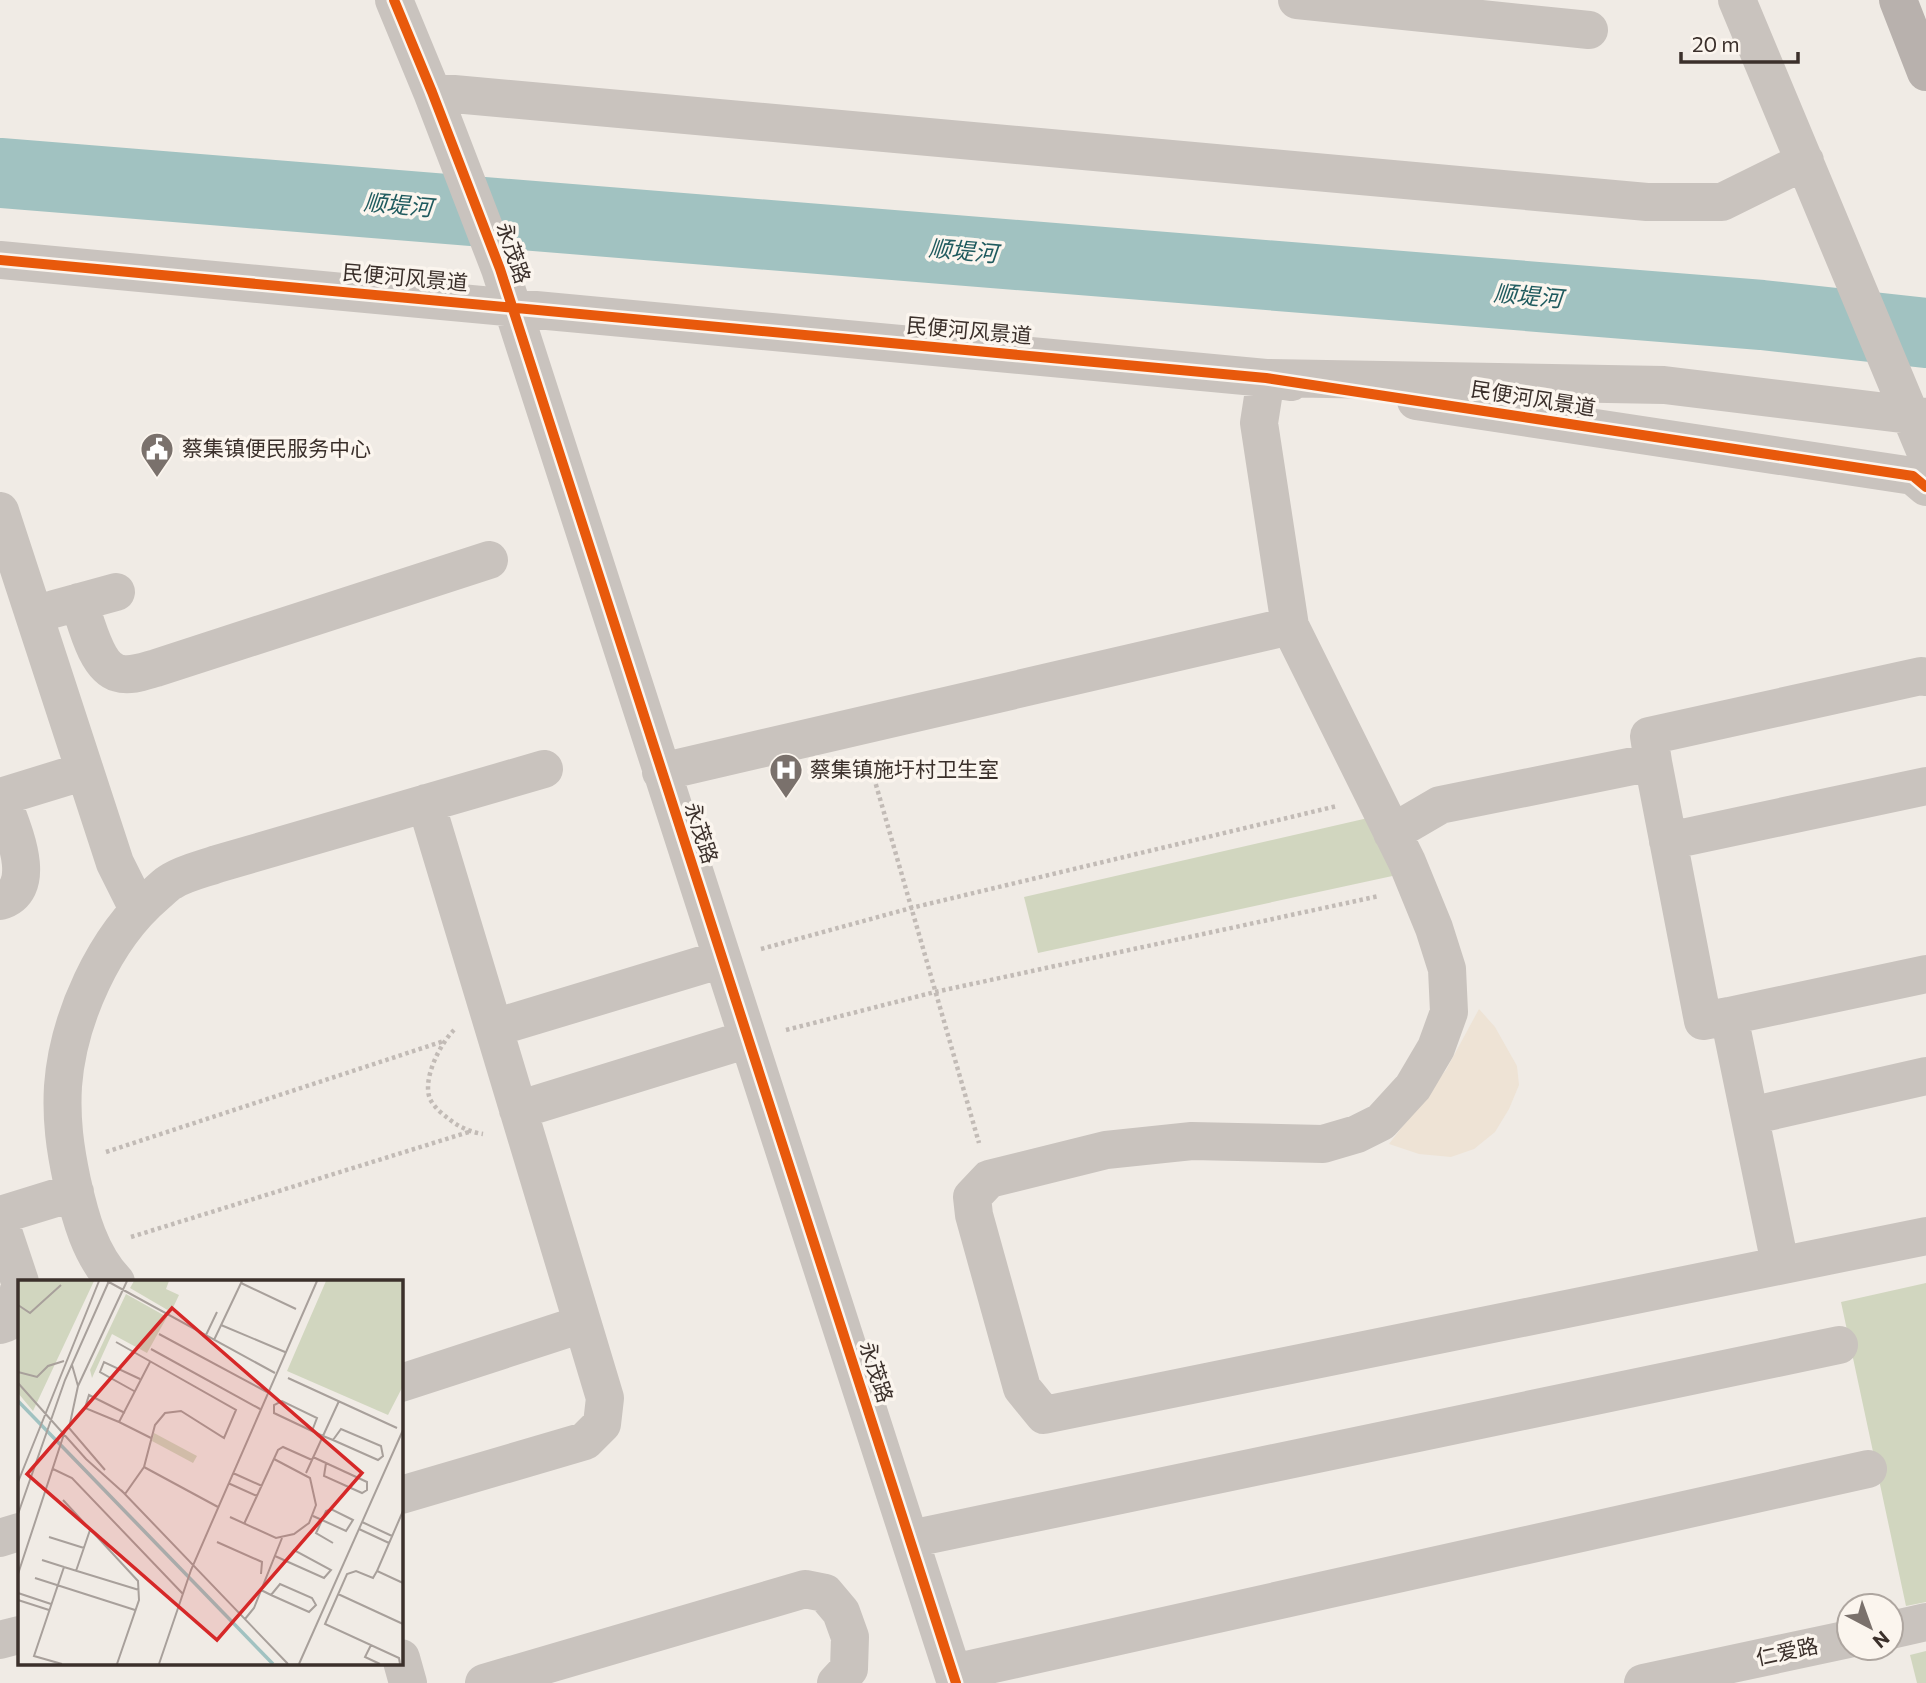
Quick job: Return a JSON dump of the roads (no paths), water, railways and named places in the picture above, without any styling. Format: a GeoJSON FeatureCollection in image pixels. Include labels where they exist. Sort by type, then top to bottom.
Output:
{"type":"FeatureCollection","features":[{"type":"Feature","properties":{"kind":"main road"},"geometry":{"type":"LineString","coordinates":[[1898,0],[1926,72]]}},
{"type":"Feature","properties":{"kind":"street","name":"永茂路"},"geometry":{"type":"LineString","coordinates":[[394,0],[500,269],[955,1678]]}},
{"type":"Feature","properties":{"kind":"street"},"geometry":{"type":"LineString","coordinates":[[1297,0],[1589,30]]}},
{"type":"Feature","properties":{"kind":"street"},"geometry":{"type":"LineString","coordinates":[[1737,0],[1915,415],[1926,453]]}},
{"type":"Feature","properties":{"kind":"street"},"geometry":{"type":"LineString","coordinates":[[432,92],[1647,202],[1722,202],[1805,161]]}},
{"type":"Feature","properties":{"kind":"street","name":"民便河风景道"},"geometry":{"type":"LineString","coordinates":[[0,260],[1266,379],[1913,476],[1926,487]]}},
{"type":"Feature","properties":{"kind":"street"},"geometry":{"type":"LineString","coordinates":[[1915,415],[1664,385],[1266,379],[1259,423],[1290,626],[1375,797],[1434,928],[1447,969],[1449,1012],[1436,1048],[1413,1087],[1381,1122],[1357,1134],[1323,1144],[1192,1141],[1105,1150],[989,1179],[972,1197],[974,1215],[1022,1388],[1044,1415],[1926,1236]]}},
{"type":"Feature","properties":{"kind":"street"},"geometry":{"type":"LineString","coordinates":[[0,511],[115,863],[138,909]]}},
{"type":"Feature","properties":{"kind":"street"},"geometry":{"type":"LineString","coordinates":[[79,602],[101,661],[117,673],[136,673],[489,560]]}},
{"type":"Feature","properties":{"kind":"street"},"geometry":{"type":"LineString","coordinates":[[35,615],[116,592]]}},
{"type":"Feature","properties":{"kind":"street"},"geometry":{"type":"LineString","coordinates":[[661,772],[1290,626]]}},
{"type":"Feature","properties":{"kind":"street"},"geometry":{"type":"LineString","coordinates":[[1926,677],[1649,736],[1703,1021],[1926,974]]}},
{"type":"Feature","properties":{"kind":"street"},"geometry":{"type":"LineString","coordinates":[[1392,833],[1440,805],[1653,762]]}},
{"type":"Feature","properties":{"kind":"street"},"geometry":{"type":"LineString","coordinates":[[114,1280],[107,1273],[83,1228],[63,1132],[63,1085],[70,1041],[87,993],[115,940],[138,909],[172,881],[217,864],[544,769]]}},
{"type":"Feature","properties":{"kind":"street"},"geometry":{"type":"LineString","coordinates":[[0,901],[9,899],[21,881],[21,858],[1,797],[85,771]]}},
{"type":"Feature","properties":{"kind":"street"},"geometry":{"type":"LineString","coordinates":[[1668,841],[1926,786]]}},
{"type":"Feature","properties":{"kind":"street"},"geometry":{"type":"LineString","coordinates":[[402,1495],[585,1441],[602,1424],[605,1398],[426,803]]}},
{"type":"Feature","properties":{"kind":"street"},"geometry":{"type":"LineString","coordinates":[[490,1015],[722,959]]}},
{"type":"Feature","properties":{"kind":"street"},"geometry":{"type":"LineString","coordinates":[[1729,1016],[1780,1264]]}},
{"type":"Feature","properties":{"kind":"street"},"geometry":{"type":"LineString","coordinates":[[522,1123],[748,1039]]}},
{"type":"Feature","properties":{"kind":"street"},"geometry":{"type":"LineString","coordinates":[[1750,1116],[1926,1076]]}},
{"type":"Feature","properties":{"kind":"street"},"geometry":{"type":"LineString","coordinates":[[0,1214],[72,1178]]}},
{"type":"Feature","properties":{"kind":"street"},"geometry":{"type":"LineString","coordinates":[[0,1222],[19,1280]]}},
{"type":"Feature","properties":{"kind":"street"},"geometry":{"type":"LineString","coordinates":[[0,1325],[6,1323],[17,1304],[18,1296]]}},
{"type":"Feature","properties":{"kind":"street"},"geometry":{"type":"LineString","coordinates":[[402,1383],[582,1324]]}},
{"type":"Feature","properties":{"kind":"street"},"geometry":{"type":"LineString","coordinates":[[910,1539],[1839,1345]]}},
{"type":"Feature","properties":{"kind":"street"},"geometry":{"type":"LineString","coordinates":[[955,1678],[1868,1469]]}},
{"type":"Feature","properties":{"kind":"street"},"geometry":{"type":"LineString","coordinates":[[0,1538],[18,1532]]}},
{"type":"Feature","properties":{"kind":"street"},"geometry":{"type":"LineString","coordinates":[[497,1681],[805,1589],[825,1593],[841,1612],[850,1637],[849,1669],[836,1683]]}},
{"type":"Feature","properties":{"kind":"street"},"geometry":{"type":"LineString","coordinates":[[1905,1627],[1926,1622]]}},
{"type":"Feature","properties":{"kind":"street"},"geometry":{"type":"LineString","coordinates":[[0,1640],[18,1635]]}},
{"type":"Feature","properties":{"kind":"street","name":"仁爱路"},"geometry":{"type":"LineString","coordinates":[[1643,1683],[1835,1642]]}},
{"type":"Feature","properties":{"kind":"street"},"geometry":{"type":"LineString","coordinates":[[402,1662],[408,1683]]}},
{"type":"Feature","properties":{"kind":"waterway","name":"顺堤河"},"geometry":{"type":"LineString","coordinates":[[0,173],[1762,315],[1926,333]]}},
{"type":"Feature","properties":{"kind":"place","name":"蔡集镇便民服务中心"},"geometry":{"type":"Point","coordinates":[157,479]}},
{"type":"Feature","properties":{"kind":"place","name":"蔡集镇施圩村卫生室"},"geometry":{"type":"Point","coordinates":[786,800]}}]}
